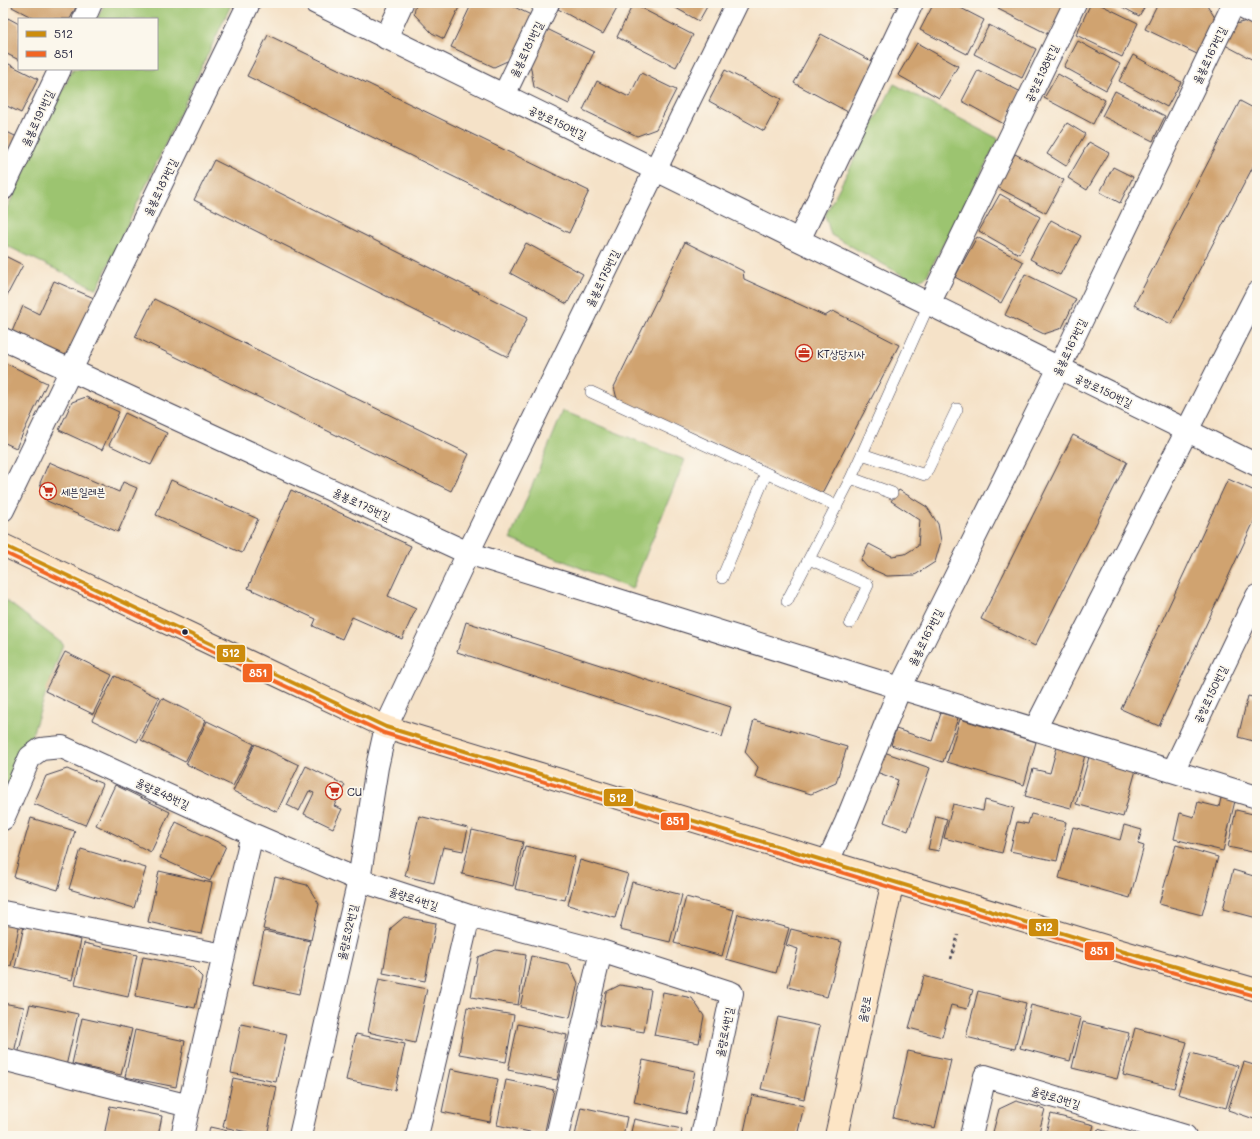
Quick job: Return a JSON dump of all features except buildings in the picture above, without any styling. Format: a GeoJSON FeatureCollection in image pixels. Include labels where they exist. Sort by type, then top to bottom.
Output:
{"type":"FeatureCollection","features":[{"type":"Feature","properties":{"kind":"street"},"geometry":{"type":"LineString","coordinates":[[84,18],[91,3]]}},
{"type":"Feature","properties":{"kind":"street","name":"율봉로187번길"},"geometry":{"type":"LineString","coordinates":[[3,510],[249,3]]}},
{"type":"Feature","properties":{"kind":"street","name":"공항로150번길"},"geometry":{"type":"LineString","coordinates":[[316,3],[1257,465]]}},
{"type":"Feature","properties":{"kind":"street"},"geometry":{"type":"LineString","coordinates":[[386,38],[402,3]]}},
{"type":"Feature","properties":{"kind":"street","name":"율봉로181번길"},"geometry":{"type":"LineString","coordinates":[[504,95],[548,3]]}},
{"type":"Feature","properties":{"kind":"street","name":"율봉로175번길"},"geometry":{"type":"LineString","coordinates":[[386,727],[468,553],[737,3]]}},
{"type":"Feature","properties":{"kind":"street"},"geometry":{"type":"LineString","coordinates":[[799,240],[912,3]]}},
{"type":"Feature","properties":{"kind":"street","name":"공항로138번길"},"geometry":{"type":"LineString","coordinates":[[929,304],[1075,3]]}},
{"type":"Feature","properties":{"kind":"street"},"geometry":{"type":"LineString","coordinates":[[1233,3],[1257,15]]}},
{"type":"Feature","properties":{"kind":"street","name":"율봉로167번길"},"geometry":{"type":"LineString","coordinates":[[828,861],[846,822],[900,688],[1059,368],[1233,3]]}},
{"type":"Feature","properties":{"kind":"street","name":"율봉로191번길"},"geometry":{"type":"LineString","coordinates":[[3,189],[60,70]]}},
{"type":"Feature","properties":{"kind":"street"},"geometry":{"type":"LineString","coordinates":[[1035,729],[1257,292]]}},
{"type":"Feature","properties":{"kind":"street"},"geometry":{"type":"LineString","coordinates":[[3,339],[70,370]]}},
{"type":"Feature","properties":{"kind":"street","name":"율봉로175번길"},"geometry":{"type":"LineString","coordinates":[[70,370],[468,553],[900,688]]}},
{"type":"Feature","properties":{"kind":"street"},"geometry":{"type":"LineString","coordinates":[[3,545],[386,727],[1121,951],[1257,990]]}},
{"type":"Feature","properties":{"kind":"street","name":"공항로150번길"},"geometry":{"type":"LineString","coordinates":[[1172,771],[1254,608]]}},
{"type":"Feature","properties":{"kind":"street"},"geometry":{"type":"LineString","coordinates":[[900,688],[1257,797]]}},
{"type":"Feature","properties":{"kind":"street","name":"율량로32번길"},"geometry":{"type":"LineString","coordinates":[[300,1136],[359,880],[377,767],[386,727]]}},
{"type":"Feature","properties":{"kind":"street","name":"율량로48번길"},"geometry":{"type":"LineString","coordinates":[[3,819],[30,757],[41,749],[62,747],[252,834],[359,880]]}},
{"type":"Feature","properties":{"kind":"street"},"geometry":{"type":"LineString","coordinates":[[182,1136],[252,834]]}},
{"type":"Feature","properties":{"kind":"street","name":"율량로4번길"},"geometry":{"type":"LineString","coordinates":[[359,880],[469,916],[601,951],[732,993],[702,1136]]}},
{"type":"Feature","properties":{"kind":"street","name":"율량로"},"geometry":{"type":"LineString","coordinates":[[836,1136],[893,881]]}},
{"type":"Feature","properties":{"kind":"street"},"geometry":{"type":"LineString","coordinates":[[3,912],[224,955]]}},
{"type":"Feature","properties":{"kind":"street"},"geometry":{"type":"LineString","coordinates":[[417,1136],[469,916]]}},
{"type":"Feature","properties":{"kind":"street"},"geometry":{"type":"LineString","coordinates":[[557,1136],[601,951]]}},
{"type":"Feature","properties":{"kind":"street"},"geometry":{"type":"LineString","coordinates":[[3,1059],[189,1106]]}},
{"type":"Feature","properties":{"kind":"street","name":"율량로3번길"},"geometry":{"type":"LineString","coordinates":[[971,1136],[985,1076],[1185,1136]]}},
{"type":"Feature","properties":{"kind":"lane"},"geometry":{"type":"LineString","coordinates":[[787,601],[837,506],[862,454],[929,304]]}},
{"type":"Feature","properties":{"kind":"lane"},"geometry":{"type":"LineString","coordinates":[[591,392],[837,506]]}},
{"type":"Feature","properties":{"kind":"lane"},"geometry":{"type":"LineString","coordinates":[[862,454],[925,475],[957,408]]}},
{"type":"Feature","properties":{"kind":"lane"},"geometry":{"type":"LineString","coordinates":[[722,578],[766,474]]}},
{"type":"Feature","properties":{"kind":"lane"},"geometry":{"type":"LineString","coordinates":[[850,478],[892,494]]}},
{"type":"Feature","properties":{"kind":"lane"},"geometry":{"type":"LineString","coordinates":[[809,559],[868,585],[850,623]]}},
{"type":"Feature","properties":{"kind":"path"},"geometry":{"type":"LineString","coordinates":[[951,959],[958,935]]}},
{"type":"Feature","properties":{"kind":"green space"},"geometry":{"type":"Polygon","coordinates":[[[105,3],[232,3],[97,289],[3,244],[3,217],[73,70],[158,70],[158,18],[98,18],[105,3]]]}},
{"type":"Feature","properties":{"kind":"green space"},"geometry":{"type":"Polygon","coordinates":[[[894,84],[999,139],[926,277],[913,281],[831,235],[825,215],[894,84]]]}},
{"type":"Feature","properties":{"kind":"green space"},"geometry":{"type":"Polygon","coordinates":[[[563,411],[685,460],[632,589],[510,539],[563,411]]]}},
{"type":"Feature","properties":{"kind":"green space"},"geometry":{"type":"Polygon","coordinates":[[[3,598],[63,644],[4,816],[3,815],[3,598]]]}},
{"type":"Feature","properties":{"kind":"transit line","name":"512"},"geometry":{"type":"LineString","coordinates":[[3,545],[386,727],[1121,951],[1257,990]]}},
{"type":"Feature","properties":{"kind":"transit line","name":"851"},"geometry":{"type":"LineString","coordinates":[[3,552],[384,733],[1119,957],[1255,996]]}},
{"type":"Feature","properties":{"kind":"place","name":"KT상당지사"},"geometry":{"type":"Point","coordinates":[804,353]}},
{"type":"Feature","properties":{"kind":"place","name":"세븐일레븐"},"geometry":{"type":"Point","coordinates":[48,491]}},
{"type":"Feature","properties":{"kind":"place","name":"CU"},"geometry":{"type":"Point","coordinates":[334,791]}}]}
